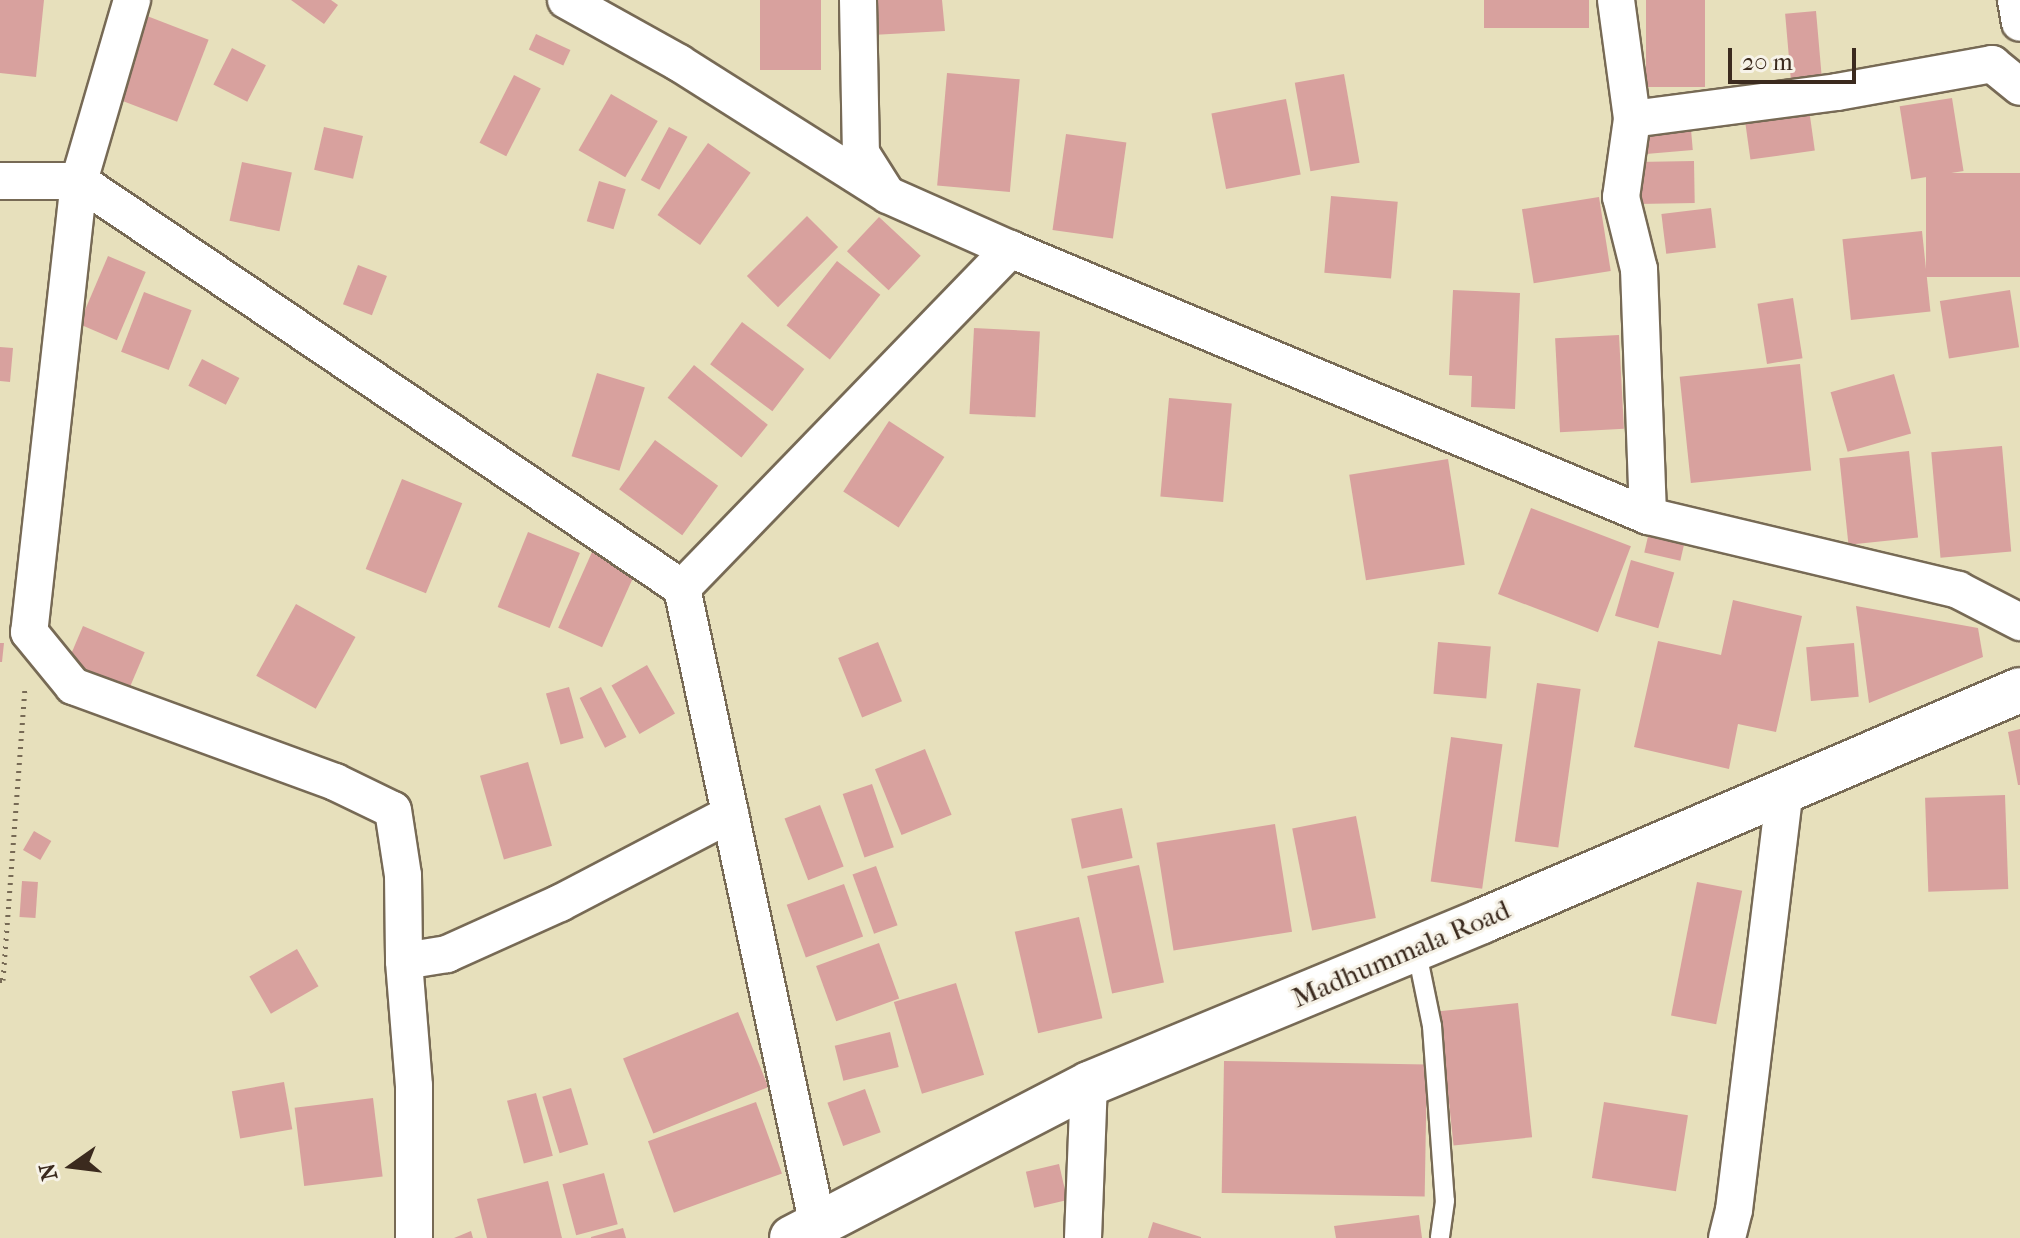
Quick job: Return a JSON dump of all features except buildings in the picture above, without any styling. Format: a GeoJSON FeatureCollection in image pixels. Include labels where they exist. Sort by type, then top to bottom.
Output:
{"type":"FeatureCollection","features":[{"type":"Feature","properties":{"kind":"street"},"geometry":{"type":"LineString","coordinates":[[132,0],[79,181],[29,632],[73,686],[335,782],[393,810],[403,875],[404,961],[414,1086],[414,1238]]}},
{"type":"Feature","properties":{"kind":"street"},"geometry":{"type":"LineString","coordinates":[[566,0],[679,63],[888,195],[1010,249],[1648,516],[1958,590],[2020,622]]}},
{"type":"Feature","properties":{"kind":"street"},"geometry":{"type":"LineString","coordinates":[[858,0],[861,153],[888,195]]}},
{"type":"Feature","properties":{"kind":"street"},"geometry":{"type":"LineString","coordinates":[[1616,0],[1632,119],[1621,197],[1639,269],[1648,516]]}},
{"type":"Feature","properties":{"kind":"street"},"geometry":{"type":"LineString","coordinates":[[2016,0],[2020,23]]}},
{"type":"Feature","properties":{"kind":"street"},"geometry":{"type":"LineString","coordinates":[[1632,119],[1837,92],[1992,64],[2020,87]]}},
{"type":"Feature","properties":{"kind":"street"},"geometry":{"type":"LineString","coordinates":[[0,181],[79,181],[682,588],[730,814],[805,1232]]}},
{"type":"Feature","properties":{"kind":"street"},"geometry":{"type":"LineString","coordinates":[[682,588],[1010,249]]}},
{"type":"Feature","properties":{"kind":"street","name":"Madhummala Road"},"geometry":{"type":"LineString","coordinates":[[805,1232],[1089,1084],[2020,690]]}},
{"type":"Feature","properties":{"kind":"street"},"geometry":{"type":"LineString","coordinates":[[1727,1238],[1734,1210],[1785,789]]}},
{"type":"Feature","properties":{"kind":"street"},"geometry":{"type":"LineString","coordinates":[[404,961],[447,954],[546,910],[730,814]]}},
{"type":"Feature","properties":{"kind":"street"},"geometry":{"type":"LineString","coordinates":[[1083,1238],[1089,1084]]}},
{"type":"Feature","properties":{"kind":"lane"},"geometry":{"type":"LineString","coordinates":[[1416,948],[1432,1026],[1445,1201],[1440,1238]]}},
{"type":"Feature","properties":{"kind":"path"},"geometry":{"type":"LineString","coordinates":[[0,980],[3,980],[29,632]]}}]}
